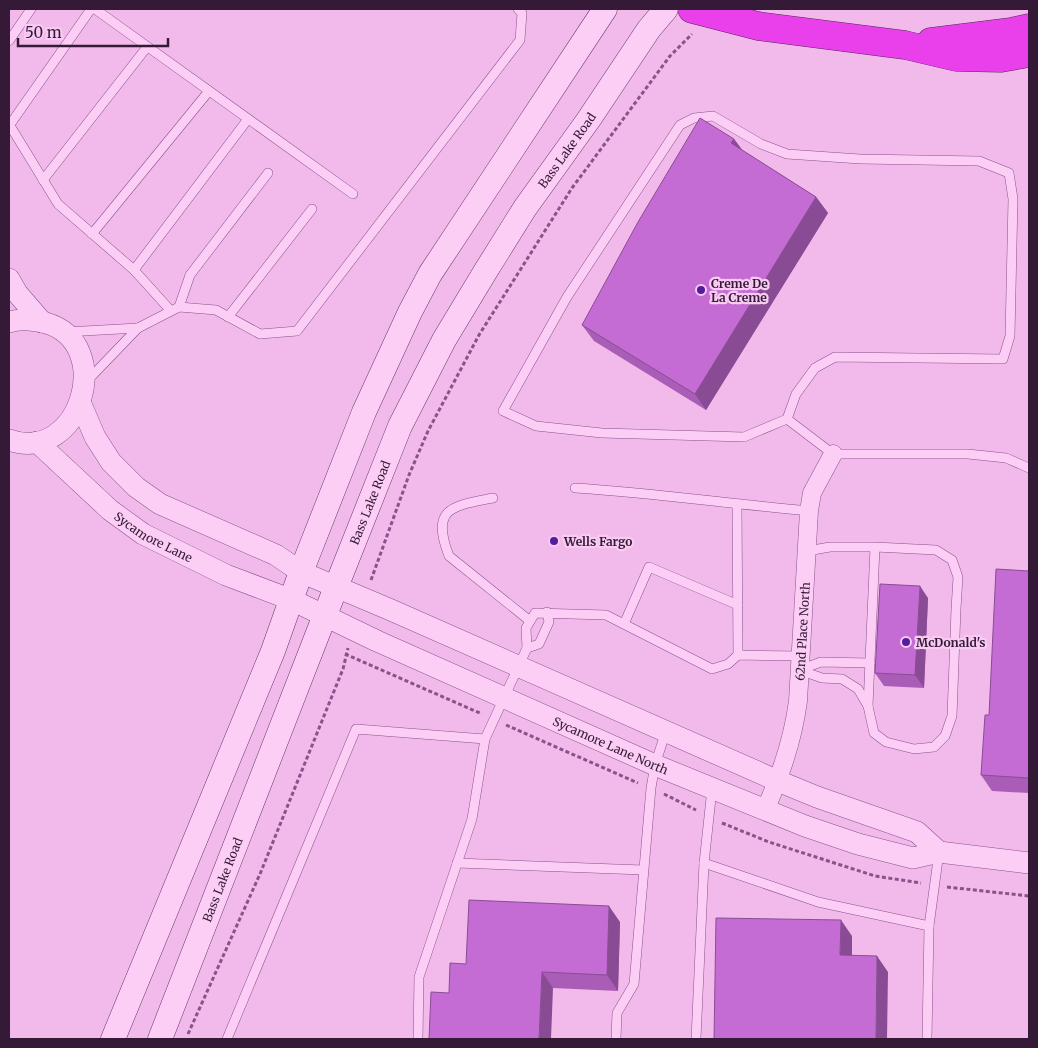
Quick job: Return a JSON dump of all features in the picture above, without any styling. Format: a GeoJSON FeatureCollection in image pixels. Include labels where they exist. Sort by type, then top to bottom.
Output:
{"type":"FeatureCollection","features":[{"type":"Feature","properties":{"kind":"highway"},"geometry":{"type":"LineString","coordinates":[[699,11],[758,26],[905,45],[956,57],[1001,58],[1029,53]]}},
{"type":"Feature","properties":{"kind":"highway"},"geometry":{"type":"LineString","coordinates":[[905,45],[1029,28]]}},
{"type":"Feature","properties":{"kind":"main road"},"geometry":{"type":"LineString","coordinates":[[112,1039],[273,651],[364,412],[410,312],[430,274],[605,9]]}},
{"type":"Feature","properties":{"kind":"main road","name":"Bass Lake Road"},"geometry":{"type":"LineString","coordinates":[[160,1039],[400,426],[444,340],[525,208],[666,9]]}},
{"type":"Feature","properties":{"kind":"street"},"geometry":{"type":"LineString","coordinates":[[9,279],[17,293],[42,322]]}},
{"type":"Feature","properties":{"kind":"street"},"geometry":{"type":"LineString","coordinates":[[9,322],[33,320],[53,325],[63,332],[71,338],[80,355],[85,378],[75,415],[66,427],[50,439],[22,441],[9,460]]}},
{"type":"Feature","properties":{"kind":"street"},"geometry":{"type":"LineString","coordinates":[[82,393],[95,437],[111,462],[136,487],[160,504],[276,556],[302,572],[364,598],[523,657],[666,731],[778,781],[817,797],[917,832],[939,852]]}},
{"type":"Feature","properties":{"kind":"street","name":"Sycamore Lane"},"geometry":{"type":"LineString","coordinates":[[22,441],[110,510],[144,534],[226,575],[292,600]]}},
{"type":"Feature","properties":{"kind":"street","name":"62nd Place North"},"geometry":{"type":"LineString","coordinates":[[766,810],[778,781],[794,728],[798,701],[809,510],[812,493],[833,454]]}},
{"type":"Feature","properties":{"kind":"street","name":"Sycamore Lane North"},"geometry":{"type":"LineString","coordinates":[[292,600],[654,765],[766,810],[858,844],[913,858],[939,852],[1029,862]]}},
{"type":"Feature","properties":{"kind":"lane"},"geometry":{"type":"LineString","coordinates":[[9,41],[32,9]]}},
{"type":"Feature","properties":{"kind":"lane"},"geometry":{"type":"LineString","coordinates":[[175,309],[134,270],[58,204],[9,125],[93,9],[353,194]]}},
{"type":"Feature","properties":{"kind":"lane"},"geometry":{"type":"LineString","coordinates":[[82,393],[138,328],[175,309],[216,310],[260,334],[297,331],[520,40],[522,13],[518,9]]}},
{"type":"Feature","properties":{"kind":"lane"},"geometry":{"type":"LineString","coordinates":[[43,180],[147,47]]}},
{"type":"Feature","properties":{"kind":"lane"},"geometry":{"type":"LineString","coordinates":[[92,234],[210,91]]}},
{"type":"Feature","properties":{"kind":"lane"},"geometry":{"type":"LineString","coordinates":[[713,116],[761,144],[787,154],[860,159],[979,161],[1009,173],[1013,199],[1010,336],[1004,359],[834,357],[815,368],[796,394],[788,419],[744,437],[602,433],[536,426],[503,411],[567,297],[680,125],[694,118],[713,116]]}},
{"type":"Feature","properties":{"kind":"lane"},"geometry":{"type":"LineString","coordinates":[[134,270],[248,119]]}},
{"type":"Feature","properties":{"kind":"lane"},"geometry":{"type":"LineString","coordinates":[[175,309],[190,275],[268,173]]}},
{"type":"Feature","properties":{"kind":"lane"},"geometry":{"type":"LineString","coordinates":[[228,317],[312,208]]}},
{"type":"Feature","properties":{"kind":"lane"},"geometry":{"type":"LineString","coordinates":[[63,332],[138,328]]}},
{"type":"Feature","properties":{"kind":"lane"},"geometry":{"type":"LineString","coordinates":[[788,419],[833,454],[968,454],[1006,458],[1029,468]]}},
{"type":"Feature","properties":{"kind":"lane"},"geometry":{"type":"LineString","coordinates":[[574,488],[634,492],[809,510]]}},
{"type":"Feature","properties":{"kind":"lane"},"geometry":{"type":"LineString","coordinates":[[493,498],[456,505],[446,514],[442,526],[444,542],[449,556],[530,621]]}},
{"type":"Feature","properties":{"kind":"lane"},"geometry":{"type":"LineString","coordinates":[[418,1039],[419,977],[472,819],[485,739],[523,657],[526,628],[530,621],[535,613],[547,612],[606,615],[712,669],[728,664],[738,655],[737,504]]}},
{"type":"Feature","properties":{"kind":"lane"},"geometry":{"type":"LineString","coordinates":[[807,550],[830,547],[875,547],[936,550],[952,560],[958,577],[952,716],[945,736],[934,747],[914,749],[886,742],[874,733],[868,706],[875,547]]}},
{"type":"Feature","properties":{"kind":"lane"},"geometry":{"type":"LineString","coordinates":[[624,624],[649,567],[738,605]]}},
{"type":"Feature","properties":{"kind":"lane"},"geometry":{"type":"LineString","coordinates":[[523,657],[539,644],[549,622],[547,612]]}},
{"type":"Feature","properties":{"kind":"lane"},"geometry":{"type":"LineString","coordinates":[[738,655],[800,663],[870,663]]}},
{"type":"Feature","properties":{"kind":"lane"},"geometry":{"type":"LineString","coordinates":[[800,663],[822,678],[842,679],[858,688],[868,706]]}},
{"type":"Feature","properties":{"kind":"lane"},"geometry":{"type":"LineString","coordinates":[[227,1039],[356,729],[485,739]]}},
{"type":"Feature","properties":{"kind":"lane"},"geometry":{"type":"LineString","coordinates":[[616,1039],[618,1013],[634,984],[654,765],[666,731]]}},
{"type":"Feature","properties":{"kind":"lane"},"geometry":{"type":"LineString","coordinates":[[696,1039],[704,863],[712,789]]}},
{"type":"Feature","properties":{"kind":"lane"},"geometry":{"type":"LineString","coordinates":[[927,1039],[929,926],[939,852]]}},
{"type":"Feature","properties":{"kind":"lane"},"geometry":{"type":"LineString","coordinates":[[457,863],[643,870]]}},
{"type":"Feature","properties":{"kind":"lane"},"geometry":{"type":"LineString","coordinates":[[704,863],[818,902],[929,926]]}},
{"type":"Feature","properties":{"kind":"path"},"geometry":{"type":"LineString","coordinates":[[364,598],[406,483],[428,430],[479,335],[572,188],[670,56],[689,38],[699,11]]}},
{"type":"Feature","properties":{"kind":"path"},"geometry":{"type":"LineString","coordinates":[[185,1039],[260,874],[343,669],[345,654],[355,630]]}},
{"type":"Feature","properties":{"kind":"building","name":"Creme De La Creme"},"geometry":{"type":"Polygon","coordinates":[[[700,118],[734,139],[731,143],[816,197],[695,394],[582,325],[638,222],[700,118]]]}},
{"type":"Feature","properties":{"kind":"building"},"geometry":{"type":"Polygon","coordinates":[[[996,569],[1029,571],[1029,778],[981,775],[985,715],[989,715],[996,569]]]}},
{"type":"Feature","properties":{"kind":"building","name":"McDonald's"},"geometry":{"type":"Polygon","coordinates":[[[880,584],[920,586],[915,675],[875,673],[880,584]]]}},
{"type":"Feature","properties":{"kind":"building"},"geometry":{"type":"Polygon","coordinates":[[[469,900],[609,906],[607,975],[542,972],[539,1039],[429,1039],[431,992],[449,993],[450,963],[466,964],[469,900]]]}},
{"type":"Feature","properties":{"kind":"building"},"geometry":{"type":"Polygon","coordinates":[[[716,918],[841,920],[840,955],[877,956],[876,1039],[714,1039],[716,918]]]}},
{"type":"Feature","properties":{"kind":"place","name":"Creme De La Creme"},"geometry":{"type":"Point","coordinates":[701,290]}},
{"type":"Feature","properties":{"kind":"place","name":"Wells Fargo"},"geometry":{"type":"Point","coordinates":[554,541]}},
{"type":"Feature","properties":{"kind":"place","name":"McDonald's"},"geometry":{"type":"Point","coordinates":[906,642]}}]}
